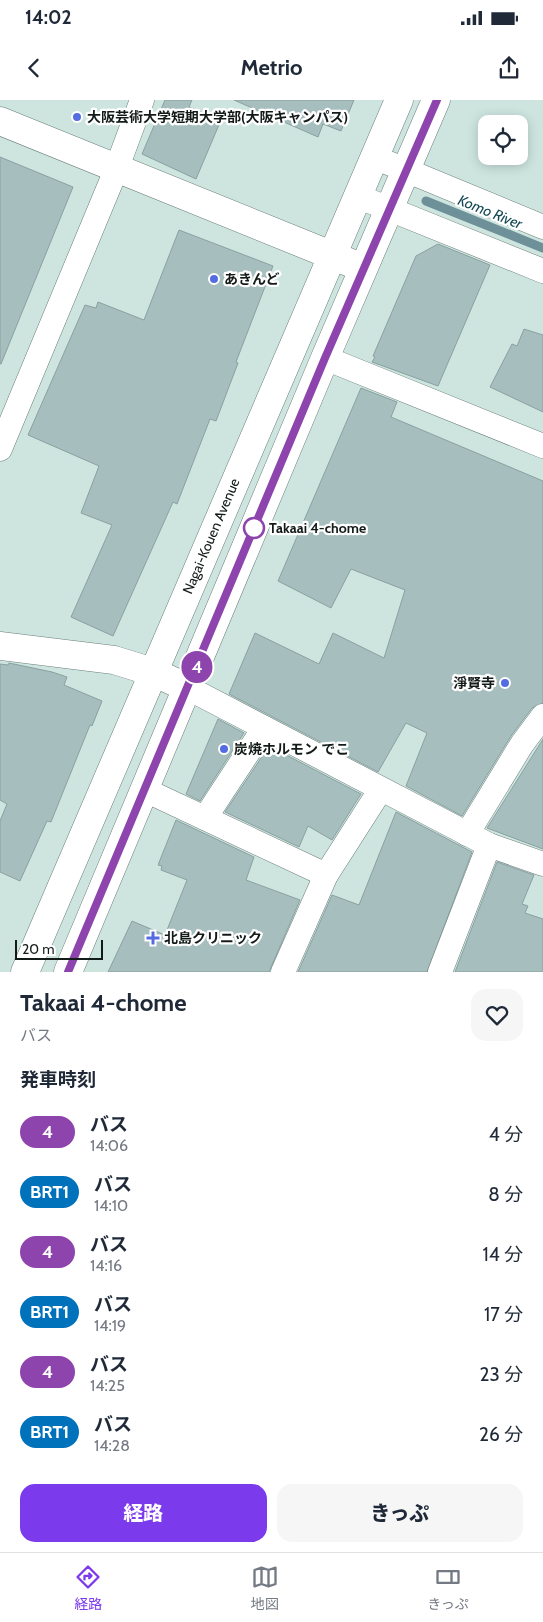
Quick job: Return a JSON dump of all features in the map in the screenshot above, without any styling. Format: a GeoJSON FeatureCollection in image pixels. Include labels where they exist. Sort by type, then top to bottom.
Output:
{"type":"FeatureCollection","features":[{"type":"Feature","properties":{"kind":"main road","name":"Nagai-Kouen Avenue"},"geometry":{"type":"LineString","coordinates":[[25,972],[399,100]]}},
{"type":"Feature","properties":{"kind":"main road"},"geometry":{"type":"LineString","coordinates":[[68,972],[325,358],[436,100]]}},
{"type":"Feature","properties":{"kind":"main road"},"geometry":{"type":"LineString","coordinates":[[0,121],[116,170],[363,268]]}},
{"type":"Feature","properties":{"kind":"main road"},"geometry":{"type":"LineString","coordinates":[[0,646],[114,660],[153,672],[188,688]]}},
{"type":"Feature","properties":{"kind":"street"},"geometry":{"type":"LineString","coordinates":[[0,449],[116,170],[142,100]]}},
{"type":"Feature","properties":{"kind":"street"},"geometry":{"type":"LineString","coordinates":[[374,157],[543,227]]}},
{"type":"Feature","properties":{"kind":"street"},"geometry":{"type":"LineString","coordinates":[[357,196],[543,271]]}},
{"type":"Feature","properties":{"kind":"street"},"geometry":{"type":"LineString","coordinates":[[325,358],[543,446]]}},
{"type":"Feature","properties":{"kind":"street"},"geometry":{"type":"LineString","coordinates":[[188,688],[489,845],[543,864]]}},
{"type":"Feature","properties":{"kind":"street"},"geometry":{"type":"LineString","coordinates":[[467,834],[533,748],[543,716]]}},
{"type":"Feature","properties":{"kind":"street"},"geometry":{"type":"LineString","coordinates":[[205,818],[264,728]]}},
{"type":"Feature","properties":{"kind":"street"},"geometry":{"type":"LineString","coordinates":[[283,972],[326,875],[381,789]]}},
{"type":"Feature","properties":{"kind":"street"},"geometry":{"type":"LineString","coordinates":[[145,790],[326,875]]}},
{"type":"Feature","properties":{"kind":"street"},"geometry":{"type":"LineString","coordinates":[[440,972],[489,845]]}},
{"type":"Feature","properties":{"kind":"building"},"geometry":{"type":"Polygon","coordinates":[[[165,100],[192,100],[189,107],[221,120],[196,179],[142,154],[165,100]]]}},
{"type":"Feature","properties":{"kind":"building"},"geometry":{"type":"Polygon","coordinates":[[[234,100],[354,100],[341,131],[323,124],[318,137],[234,100]]]}},
{"type":"Feature","properties":{"kind":"building"},"geometry":{"type":"Polygon","coordinates":[[[0,157],[73,187],[1,364],[0,364],[0,157]]]}},
{"type":"Feature","properties":{"kind":"building"},"geometry":{"type":"Polygon","coordinates":[[[179,230],[273,266],[236,362],[238,363],[216,421],[210,419],[177,504],[173,502],[113,636],[71,617],[112,525],[81,513],[99,466],[28,435],[85,305],[96,308],[98,302],[144,320],[179,230]]]}},
{"type":"Feature","properties":{"kind":"building"},"geometry":{"type":"Polygon","coordinates":[[[438,244],[490,265],[438,386],[372,362],[416,256],[438,244]]]}},
{"type":"Feature","properties":{"kind":"building"},"geometry":{"type":"Polygon","coordinates":[[[524,329],[543,335],[543,412],[490,387],[512,344],[517,346],[524,329]]]}},
{"type":"Feature","properties":{"kind":"building"},"geometry":{"type":"Polygon","coordinates":[[[361,388],[397,402],[391,417],[543,481],[543,703],[532,708],[511,736],[462,816],[406,786],[427,733],[406,723],[378,772],[229,694],[255,633],[319,664],[333,633],[384,658],[405,590],[351,569],[331,608],[278,581],[361,388]]]}},
{"type":"Feature","properties":{"kind":"building"},"geometry":{"type":"Polygon","coordinates":[[[9,663],[67,677],[64,685],[102,701],[92,726],[90,725],[51,822],[47,821],[20,881],[0,872],[0,821],[7,804],[0,800],[0,664],[8,665],[9,663]]]}},
{"type":"Feature","properties":{"kind":"building"},"geometry":{"type":"Polygon","coordinates":[[[218,719],[244,733],[200,801],[186,794],[218,719]]]}},
{"type":"Feature","properties":{"kind":"building"},"geometry":{"type":"Polygon","coordinates":[[[543,739],[543,849],[487,828],[543,739]]]}},
{"type":"Feature","properties":{"kind":"building"},"geometry":{"type":"Polygon","coordinates":[[[269,746],[361,794],[332,840],[308,826],[299,847],[225,812],[269,746]]]}},
{"type":"Feature","properties":{"kind":"building"},"geometry":{"type":"Polygon","coordinates":[[[396,812],[472,852],[427,972],[298,972],[332,895],[359,905],[396,812]]]}},
{"type":"Feature","properties":{"kind":"building"},"geometry":{"type":"Polygon","coordinates":[[[176,820],[254,857],[246,880],[300,900],[269,972],[108,972],[132,921],[165,935],[187,880],[161,870],[162,866],[158,865],[176,820]]]}},
{"type":"Feature","properties":{"kind":"building"},"geometry":{"type":"Polygon","coordinates":[[[497,862],[534,875],[522,904],[528,906],[525,913],[543,919],[543,972],[455,972],[497,862]]]}},
{"type":"Feature","properties":{"kind":"waterway","name":"Komo River"},"geometry":{"type":"LineString","coordinates":[[426,201],[543,248]]}},
{"type":"Feature","properties":{"kind":"bus line","name":"4"},"geometry":{"type":"LineString","coordinates":[[68,972],[325,358],[437,100]]}},
{"type":"Feature","properties":{"kind":"place","name":"大阪芸術大学短期大学部(大阪キャンパス)"},"geometry":{"type":"Point","coordinates":[77,117]}},
{"type":"Feature","properties":{"kind":"place","name":"あきんど"},"geometry":{"type":"Point","coordinates":[214,279]}},
{"type":"Feature","properties":{"kind":"place","name":"Takaai 4-chome"},"geometry":{"type":"Point","coordinates":[254,528]}},
{"type":"Feature","properties":{"kind":"place","name":"淨賢寺"},"geometry":{"type":"Point","coordinates":[505,683]}},
{"type":"Feature","properties":{"kind":"place","name":"炭焼ホルモン でこ"},"geometry":{"type":"Point","coordinates":[224,749]}},
{"type":"Feature","properties":{"kind":"place","name":"北島クリニック"},"geometry":{"type":"Point","coordinates":[153,938]}}]}
